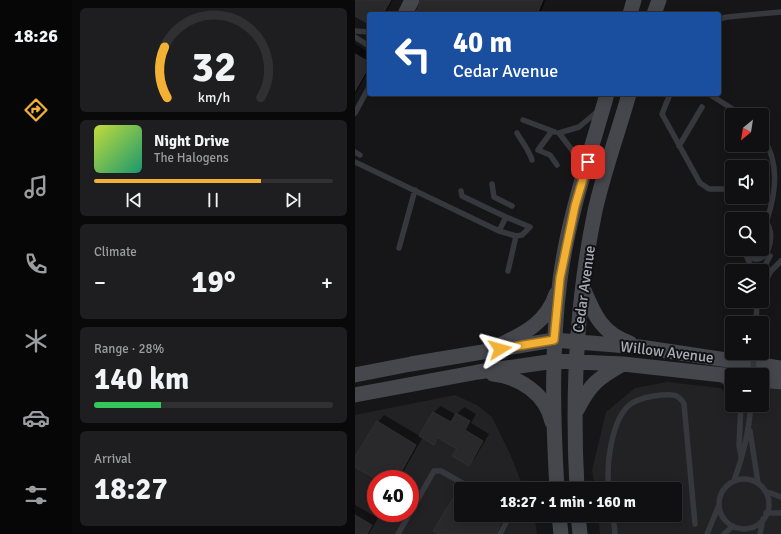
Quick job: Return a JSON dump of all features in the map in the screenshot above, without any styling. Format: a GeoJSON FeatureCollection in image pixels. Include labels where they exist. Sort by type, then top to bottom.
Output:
{"type":"FeatureCollection","features":[{"type":"Feature","properties":{"kind":"main road"},"geometry":{"type":"LineString","coordinates":[[396,12],[401,0]]}},
{"type":"Feature","properties":{"kind":"main road"},"geometry":{"type":"LineString","coordinates":[[406,12],[412,0]]}},
{"type":"Feature","properties":{"kind":"main road"},"geometry":{"type":"LineString","coordinates":[[631,12],[634,0]]}},
{"type":"Feature","properties":{"kind":"main road"},"geometry":{"type":"LineString","coordinates":[[653,12],[656,0]]}},
{"type":"Feature","properties":{"kind":"main road"},"geometry":{"type":"LineString","coordinates":[[654,12],[659,0]]}},
{"type":"Feature","properties":{"kind":"main road","name":"Cedar Avenue"},"geometry":{"type":"LineString","coordinates":[[577,482],[575,414],[576,362],[582,288],[595,210],[628,96]]}},
{"type":"Feature","properties":{"kind":"main road","name":"Cedar Avenue"},"geometry":{"type":"LineString","coordinates":[[557,482],[554,340],[560,278],[575,206],[605,100]]}},
{"type":"Feature","properties":{"kind":"main road"},"geometry":{"type":"LineString","coordinates":[[360,373],[486,351],[533,328],[555,297],[560,278]]}},
{"type":"Feature","properties":{"kind":"main road"},"geometry":{"type":"LineString","coordinates":[[582,288],[598,321],[606,330],[617,339],[640,347]]}},
{"type":"Feature","properties":{"kind":"main road","name":"Willow Avenue"},"geometry":{"type":"LineString","coordinates":[[486,351],[554,340],[640,347],[781,368]]}},
{"type":"Feature","properties":{"kind":"main road","name":"Willow Avenue"},"geometry":{"type":"LineString","coordinates":[[478,372],[555,362],[576,362],[623,364],[725,375]]}},
{"type":"Feature","properties":{"kind":"main road"},"geometry":{"type":"LineString","coordinates":[[575,414],[589,387],[603,376],[623,364]]}},
{"type":"Feature","properties":{"kind":"main road"},"geometry":{"type":"LineString","coordinates":[[355,394],[478,372],[501,374],[514,379],[535,392],[547,408],[555,435]]}},
{"type":"Feature","properties":{"kind":"main road"},"geometry":{"type":"LineString","coordinates":[[769,381],[781,382]]}},
{"type":"Feature","properties":{"kind":"main road"},"geometry":{"type":"LineString","coordinates":[[560,522],[561,534]]}},
{"type":"Feature","properties":{"kind":"main road"},"geometry":{"type":"LineString","coordinates":[[579,522],[580,534]]}},
{"type":"Feature","properties":{"kind":"lane"},"geometry":{"type":"LineString","coordinates":[[721,18],[781,12]]}},
{"type":"Feature","properties":{"kind":"lane"},"geometry":{"type":"LineString","coordinates":[[355,31],[367,32]]}},
{"type":"Feature","properties":{"kind":"lane"},"geometry":{"type":"LineString","coordinates":[[355,37],[367,45]]}},
{"type":"Feature","properties":{"kind":"lane"},"geometry":{"type":"LineString","coordinates":[[355,113],[367,91]]}},
{"type":"Feature","properties":{"kind":"lane"},"geometry":{"type":"LineString","coordinates":[[669,96],[662,114],[700,183],[709,189],[725,190]]}},
{"type":"Feature","properties":{"kind":"lane"},"geometry":{"type":"LineString","coordinates":[[712,96],[730,108]]}},
{"type":"Feature","properties":{"kind":"lane"},"geometry":{"type":"LineString","coordinates":[[523,120],[559,133],[579,127],[605,100]]}},
{"type":"Feature","properties":{"kind":"lane"},"geometry":{"type":"LineString","coordinates":[[679,146],[702,107]]}},
{"type":"Feature","properties":{"kind":"lane"},"geometry":{"type":"LineString","coordinates":[[552,131],[538,150],[551,155],[557,165]]}},
{"type":"Feature","properties":{"kind":"lane"},"geometry":{"type":"LineString","coordinates":[[517,132],[529,151],[532,160]]}},
{"type":"Feature","properties":{"kind":"lane"},"geometry":{"type":"LineString","coordinates":[[559,133],[572,150],[584,176]]}},
{"type":"Feature","properties":{"kind":"lane"},"geometry":{"type":"LineString","coordinates":[[767,212],[773,202],[776,183],[772,153],[769,148]]}},
{"type":"Feature","properties":{"kind":"lane"},"geometry":{"type":"LineString","coordinates":[[355,162],[499,231],[516,236],[522,235],[530,227],[469,200],[462,196],[461,191]]}},
{"type":"Feature","properties":{"kind":"lane"},"geometry":{"type":"LineString","coordinates":[[492,184],[494,197],[512,206]]}},
{"type":"Feature","properties":{"kind":"lane"},"geometry":{"type":"LineString","coordinates":[[399,248],[415,190]]}},
{"type":"Feature","properties":{"kind":"lane"},"geometry":{"type":"LineString","coordinates":[[499,231],[506,217]]}},
{"type":"Feature","properties":{"kind":"lane"},"geometry":{"type":"LineString","coordinates":[[769,222],[775,226]]}},
{"type":"Feature","properties":{"kind":"lane"},"geometry":{"type":"LineString","coordinates":[[508,271],[516,236]]}},
{"type":"Feature","properties":{"kind":"lane"},"geometry":{"type":"LineString","coordinates":[[752,256],[757,259],[769,256],[775,252]]}},
{"type":"Feature","properties":{"kind":"lane"},"geometry":{"type":"LineString","coordinates":[[765,264],[769,256]]}},
{"type":"Feature","properties":{"kind":"lane"},"geometry":{"type":"LineString","coordinates":[[769,275],[781,261]]}},
{"type":"Feature","properties":{"kind":"lane"},"geometry":{"type":"LineString","coordinates":[[709,373],[725,383]]}},
{"type":"Feature","properties":{"kind":"lane"},"geometry":{"type":"LineString","coordinates":[[609,482],[610,453],[617,423],[621,413],[632,403],[647,396],[675,395],[681,398],[684,404],[695,524]]}},
{"type":"Feature","properties":{"kind":"lane"},"geometry":{"type":"LineString","coordinates":[[741,412],[739,445],[742,460]]}},
{"type":"Feature","properties":{"kind":"lane"},"geometry":{"type":"LineString","coordinates":[[707,534],[719,505],[722,491],[734,481],[742,460],[750,426],[751,412]]}},
{"type":"Feature","properties":{"kind":"lane"},"geometry":{"type":"LineString","coordinates":[[750,426],[758,483]]}},
{"type":"Feature","properties":{"kind":"lane"},"geometry":{"type":"LineString","coordinates":[[398,534],[434,471],[441,471],[461,482]]}},
{"type":"Feature","properties":{"kind":"lane"},"geometry":{"type":"LineString","coordinates":[[734,481],[750,480],[758,483],[765,491],[768,504],[759,534]]}},
{"type":"Feature","properties":{"kind":"lane"},"geometry":{"type":"LineString","coordinates":[[765,491],[781,497]]}},
{"type":"Feature","properties":{"kind":"lane"},"geometry":{"type":"LineString","coordinates":[[719,505],[721,514],[726,521],[741,534]]}},
{"type":"Feature","properties":{"kind":"lane"},"geometry":{"type":"LineString","coordinates":[[724,534],[734,527],[751,527],[765,516],[781,513]]}},
{"type":"Feature","properties":{"kind":"lane"},"geometry":{"type":"LineString","coordinates":[[500,534],[508,522]]}},
{"type":"Feature","properties":{"kind":"lane"},"geometry":{"type":"LineString","coordinates":[[614,522],[615,534]]}},
{"type":"Feature","properties":{"kind":"shaded area"},"geometry":{"type":"Polygon","coordinates":[[[667,382],[720,388],[725,391],[725,412],[769,412],[769,388],[781,390],[781,534],[600,534],[599,522],[682,522],[682,482],[594,482],[592,470],[606,412],[635,388],[667,382]]]}},
{"type":"Feature","properties":{"kind":"shaded area"},"geometry":{"type":"Polygon","coordinates":[[[455,395],[477,405],[492,417],[511,456],[521,482],[454,482],[454,522],[535,522],[537,534],[355,534],[355,415],[455,395]]]}},
{"type":"Feature","properties":{"kind":"building"},"geometry":{"type":"Polygon","coordinates":[[[355,0],[391,0],[384,12],[367,12],[367,23],[355,16],[355,0]]]}},
{"type":"Feature","properties":{"kind":"building"},"geometry":{"type":"Polygon","coordinates":[[[421,0],[543,0],[538,12],[416,12],[421,0]]]}},
{"type":"Feature","properties":{"kind":"building"},"geometry":{"type":"Polygon","coordinates":[[[355,54],[367,61],[367,70],[355,91],[355,54]]]}},
{"type":"Feature","properties":{"kind":"building"},"geometry":{"type":"Polygon","coordinates":[[[433,412],[451,422],[456,413],[470,421],[465,430],[483,441],[469,466],[452,456],[457,449],[438,438],[434,445],[419,436],[433,412]]]}},
{"type":"Feature","properties":{"kind":"building"},"geometry":{"type":"Polygon","coordinates":[[[377,421],[416,445],[402,470],[367,470],[367,474],[355,467],[355,457],[377,421]]]}},
{"type":"Feature","properties":{"kind":"building"},"geometry":{"type":"Polygon","coordinates":[[[454,497],[454,522],[502,522],[496,534],[439,534],[433,531],[454,497]]]}},
{"type":"Feature","properties":{"kind":"building"},"geometry":{"type":"Polygon","coordinates":[[[355,515],[372,525],[367,534],[355,534],[355,515]]]}},
{"type":"Feature","properties":{"kind":"route"},"geometry":{"type":"LineString","coordinates":[[500,349],[554,340],[560,278],[575,206],[588,162]]}}]}
